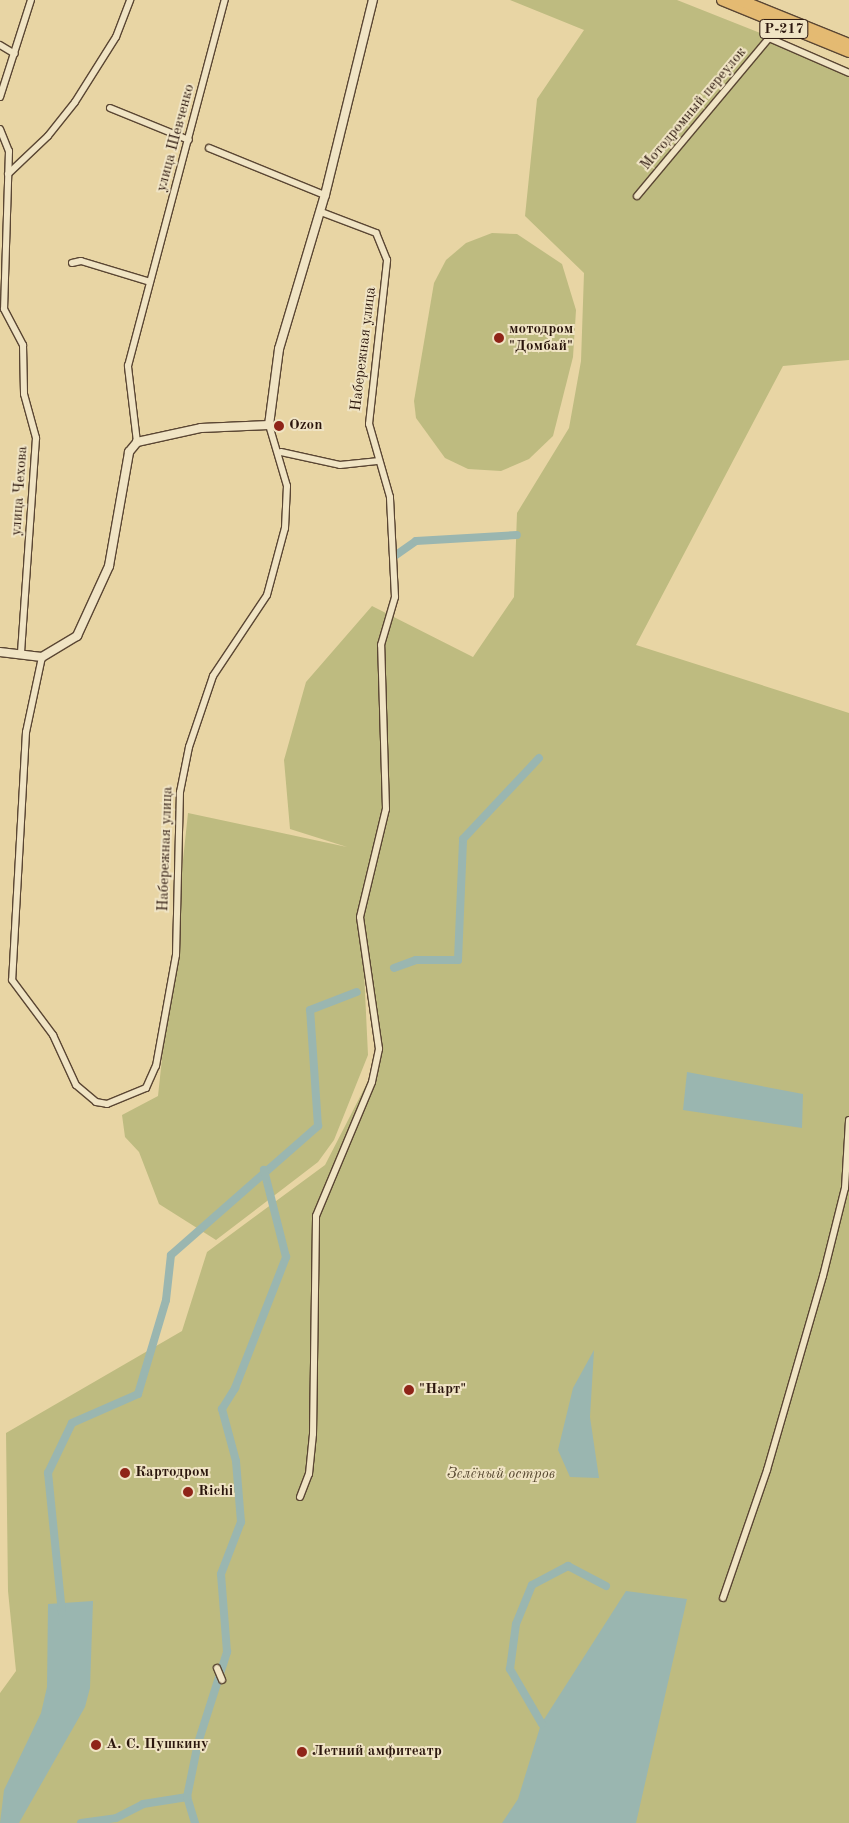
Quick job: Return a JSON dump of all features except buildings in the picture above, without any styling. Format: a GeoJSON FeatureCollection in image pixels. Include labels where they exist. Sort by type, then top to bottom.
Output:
{"type":"FeatureCollection","features":[{"type":"Feature","properties":{"kind":"highway","name":"Р-217"},"geometry":{"type":"LineString","coordinates":[[722,0],[775,25],[849,52]]}},
{"type":"Feature","properties":{"kind":"highway","name":"Р-217"},"geometry":{"type":"LineString","coordinates":[[740,0],[849,44]]}},
{"type":"Feature","properties":{"kind":"street"},"geometry":{"type":"LineString","coordinates":[[0,97],[31,0]]}},
{"type":"Feature","properties":{"kind":"street"},"geometry":{"type":"LineString","coordinates":[[8,174],[48,136],[75,102],[116,37],[130,0]]}},
{"type":"Feature","properties":{"kind":"street","name":"улица Шевченко"},"geometry":{"type":"LineString","coordinates":[[137,442],[128,366],[225,0]]}},
{"type":"Feature","properties":{"kind":"street"},"geometry":{"type":"LineString","coordinates":[[0,652],[42,657],[77,636],[96,601],[117,536],[129,452],[137,442],[200,428],[269,425],[279,349],[325,195],[373,0]]}},
{"type":"Feature","properties":{"kind":"street","name":"Мотодромный переулок"},"geometry":{"type":"LineString","coordinates":[[637,196],[769,38],[775,25]]}},
{"type":"Feature","properties":{"kind":"street"},"geometry":{"type":"LineString","coordinates":[[769,38],[849,73]]}},
{"type":"Feature","properties":{"kind":"street"},"geometry":{"type":"LineString","coordinates":[[0,45],[15,54]]}},
{"type":"Feature","properties":{"kind":"street"},"geometry":{"type":"LineString","coordinates":[[110,108],[189,140]]}},
{"type":"Feature","properties":{"kind":"street","name":"улица Чехова"},"geometry":{"type":"LineString","coordinates":[[0,128],[9,151],[2,309],[23,345],[24,394],[36,438],[21,654]]}},
{"type":"Feature","properties":{"kind":"street"},"geometry":{"type":"LineString","coordinates":[[209,148],[325,195]]}},
{"type":"Feature","properties":{"kind":"street","name":"Набережная улица"},"geometry":{"type":"LineString","coordinates":[[300,1497],[309,1474],[313,1434],[316,1216],[372,1082],[379,1049],[360,917],[386,809],[381,645],[395,596],[390,497],[377,461],[369,424],[369,396],[387,260],[376,233],[320,212]]}},
{"type":"Feature","properties":{"kind":"street"},"geometry":{"type":"LineString","coordinates":[[72,263],[81,261],[150,282]]}},
{"type":"Feature","properties":{"kind":"street","name":"Набережная улица"},"geometry":{"type":"LineString","coordinates":[[42,657],[26,732],[12,980],[53,1035],[76,1085],[96,1102],[129,1098],[146,1088],[156,1066],[176,955],[180,792],[189,747],[213,676],[267,595],[285,528],[288,486],[281,452],[269,425]]}},
{"type":"Feature","properties":{"kind":"street"},"geometry":{"type":"LineString","coordinates":[[281,452],[340,465],[377,461]]}},
{"type":"Feature","properties":{"kind":"street"},"geometry":{"type":"LineString","coordinates":[[723,1598],[767,1470],[824,1276],[845,1188],[849,1120]]}},
{"type":"Feature","properties":{"kind":"street"},"geometry":{"type":"LineString","coordinates":[[217,1668],[222,1680]]}},
{"type":"Feature","properties":{"kind":"green space","name":"Зелёный остров"},"geometry":{"type":"Polygon","coordinates":[[[510,0],[677,0],[849,68],[849,360],[783,366],[636,645],[849,713],[849,1823],[0,1823],[0,1693],[16,1671],[8,1591],[6,1433],[182,1331],[207,1252],[325,1165],[383,1052],[362,929],[368,1055],[334,1140],[318,1162],[216,1240],[159,1204],[139,1152],[125,1137],[122,1115],[158,1096],[188,813],[347,847],[290,829],[284,760],[306,682],[372,606],[473,657],[514,597],[517,513],[569,428],[581,361],[584,273],[525,216],[537,99],[584,30],[510,0]]]}},
{"type":"Feature","properties":{"kind":"green space","name":"мотодром \"Домбай\""},"geometry":{"type":"Polygon","coordinates":[[[492,233],[517,234],[562,264],[576,310],[573,357],[553,436],[529,459],[501,471],[468,469],[445,458],[416,418],[414,401],[434,283],[446,260],[466,243],[492,233]]]}},
{"type":"Feature","properties":{"kind":"water"},"geometry":{"type":"Polygon","coordinates":[[[687,1072],[803,1094],[802,1128],[683,1110],[687,1072]]]}},
{"type":"Feature","properties":{"kind":"water"},"geometry":{"type":"Polygon","coordinates":[[[594,1350],[590,1417],[599,1478],[570,1477],[558,1450],[573,1388],[594,1350]]]}},
{"type":"Feature","properties":{"kind":"water"},"geometry":{"type":"Polygon","coordinates":[[[626,1591],[687,1599],[636,1823],[502,1823],[518,1799],[541,1724],[626,1591]]]}},
{"type":"Feature","properties":{"kind":"water"},"geometry":{"type":"Polygon","coordinates":[[[93,1601],[90,1688],[85,1707],[19,1823],[0,1823],[4,1790],[41,1713],[47,1687],[48,1604],[93,1601]]]}},
{"type":"Feature","properties":{"kind":"waterway"},"geometry":{"type":"LineString","coordinates":[[396,555],[416,541],[517,535]]}},
{"type":"Feature","properties":{"kind":"waterway"},"geometry":{"type":"LineString","coordinates":[[394,968],[416,960],[458,960],[463,839],[539,758]]}},
{"type":"Feature","properties":{"kind":"waterway"},"geometry":{"type":"LineString","coordinates":[[62,1613],[48,1473],[72,1423],[138,1394],[166,1300],[171,1255],[318,1126],[310,1010],[357,992]]}},
{"type":"Feature","properties":{"kind":"waterway"},"geometry":{"type":"LineString","coordinates":[[195,1823],[187,1797],[198,1743],[227,1652],[221,1574],[241,1522],[236,1461],[222,1409],[235,1388],[286,1257],[264,1170]]}},
{"type":"Feature","properties":{"kind":"waterway"},"geometry":{"type":"LineString","coordinates":[[542,1724],[510,1669],[516,1624],[532,1585],[568,1566],[606,1586]]}},
{"type":"Feature","properties":{"kind":"waterway"},"geometry":{"type":"LineString","coordinates":[[81,1823],[116,1818],[143,1804],[187,1797]]}},
{"type":"Feature","properties":{"kind":"place","name":"мотодром \"Домбай\""},"geometry":{"type":"Point","coordinates":[499,338]}},
{"type":"Feature","properties":{"kind":"place","name":"Ozon"},"geometry":{"type":"Point","coordinates":[279,426]}},
{"type":"Feature","properties":{"kind":"place","name":"\"Нарт\""},"geometry":{"type":"Point","coordinates":[409,1390]}},
{"type":"Feature","properties":{"kind":"place","name":"Картодром"},"geometry":{"type":"Point","coordinates":[125,1473]}},
{"type":"Feature","properties":{"kind":"place","name":"Richi"},"geometry":{"type":"Point","coordinates":[188,1492]}},
{"type":"Feature","properties":{"kind":"place","name":"А. С. Пушкину"},"geometry":{"type":"Point","coordinates":[96,1745]}},
{"type":"Feature","properties":{"kind":"place","name":"Летний амфитеатр"},"geometry":{"type":"Point","coordinates":[302,1752]}}]}
